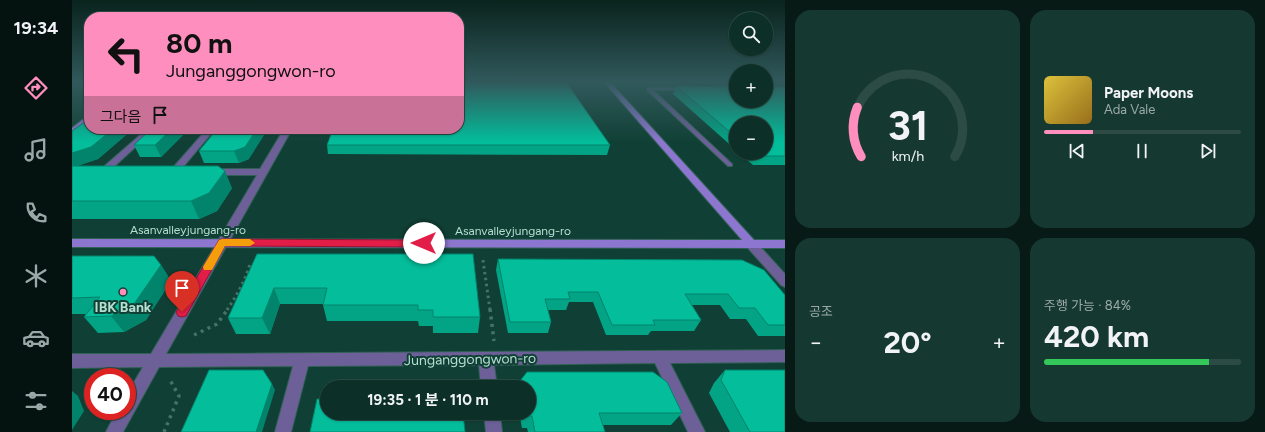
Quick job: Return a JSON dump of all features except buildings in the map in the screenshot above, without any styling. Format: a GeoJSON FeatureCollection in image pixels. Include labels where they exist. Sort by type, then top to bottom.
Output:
{"type":"FeatureCollection","features":[{"type":"Feature","properties":{"kind":"street"},"geometry":{"type":"LineString","coordinates":[[625,102],[785,282]]}},
{"type":"Feature","properties":{"kind":"street"},"geometry":{"type":"LineString","coordinates":[[72,131],[84,123]]}},
{"type":"Feature","properties":{"kind":"street"},"geometry":{"type":"LineString","coordinates":[[114,172],[99,172],[145,134]]}},
{"type":"Feature","properties":{"kind":"street"},"geometry":{"type":"LineString","coordinates":[[190,172],[170,172],[207,134]]}},
{"type":"Feature","properties":{"kind":"street"},"geometry":{"type":"LineString","coordinates":[[136,393],[285,134]]}},
{"type":"Feature","properties":{"kind":"street"},"geometry":{"type":"LineString","coordinates":[[206,172],[264,172]]}},
{"type":"Feature","properties":{"kind":"street","name":"Asanvalleyjungang-ro"},"geometry":{"type":"LineString","coordinates":[[72,244],[222,242],[785,244]]}},
{"type":"Feature","properties":{"kind":"street","name":"Junganggongwon-ro"},"geometry":{"type":"LineString","coordinates":[[72,361],[785,356]]}},
{"type":"Feature","properties":{"kind":"street"},"geometry":{"type":"LineString","coordinates":[[660,357],[697,432]]}},
{"type":"Feature","properties":{"kind":"street"},"geometry":{"type":"LineString","coordinates":[[486,358],[488,380]]}},
{"type":"Feature","properties":{"kind":"street"},"geometry":{"type":"LineString","coordinates":[[283,432],[302,360]]}},
{"type":"Feature","properties":{"kind":"street"},"geometry":{"type":"LineString","coordinates":[[114,432],[121,420]]}},
{"type":"Feature","properties":{"kind":"street"},"geometry":{"type":"LineString","coordinates":[[493,420],[494,432]]}},
{"type":"Feature","properties":{"kind":"lane"},"geometry":{"type":"LineString","coordinates":[[663,102],[730,165]]}},
{"type":"Feature","properties":{"kind":"path"},"geometry":{"type":"LineString","coordinates":[[482,260],[494,341]]}},
{"type":"Feature","properties":{"kind":"path"},"geometry":{"type":"LineString","coordinates":[[194,335],[217,324],[236,297],[246,277],[250,264]]}},
{"type":"Feature","properties":{"kind":"path"},"geometry":{"type":"LineString","coordinates":[[164,432],[179,396],[170,380]]}},
{"type":"Feature","properties":{"kind":"slow traffic"},"geometry":{"type":"LineString","coordinates":[[208,267],[222,242],[250,243]]}},
{"type":"Feature","properties":{"kind":"place","name":"IBK Bank"},"geometry":{"type":"Point","coordinates":[123,292]}},
{"type":"Feature","properties":{"kind":"route"},"geometry":{"type":"LineString","coordinates":[[182,312],[222,242],[424,243]]}}]}
